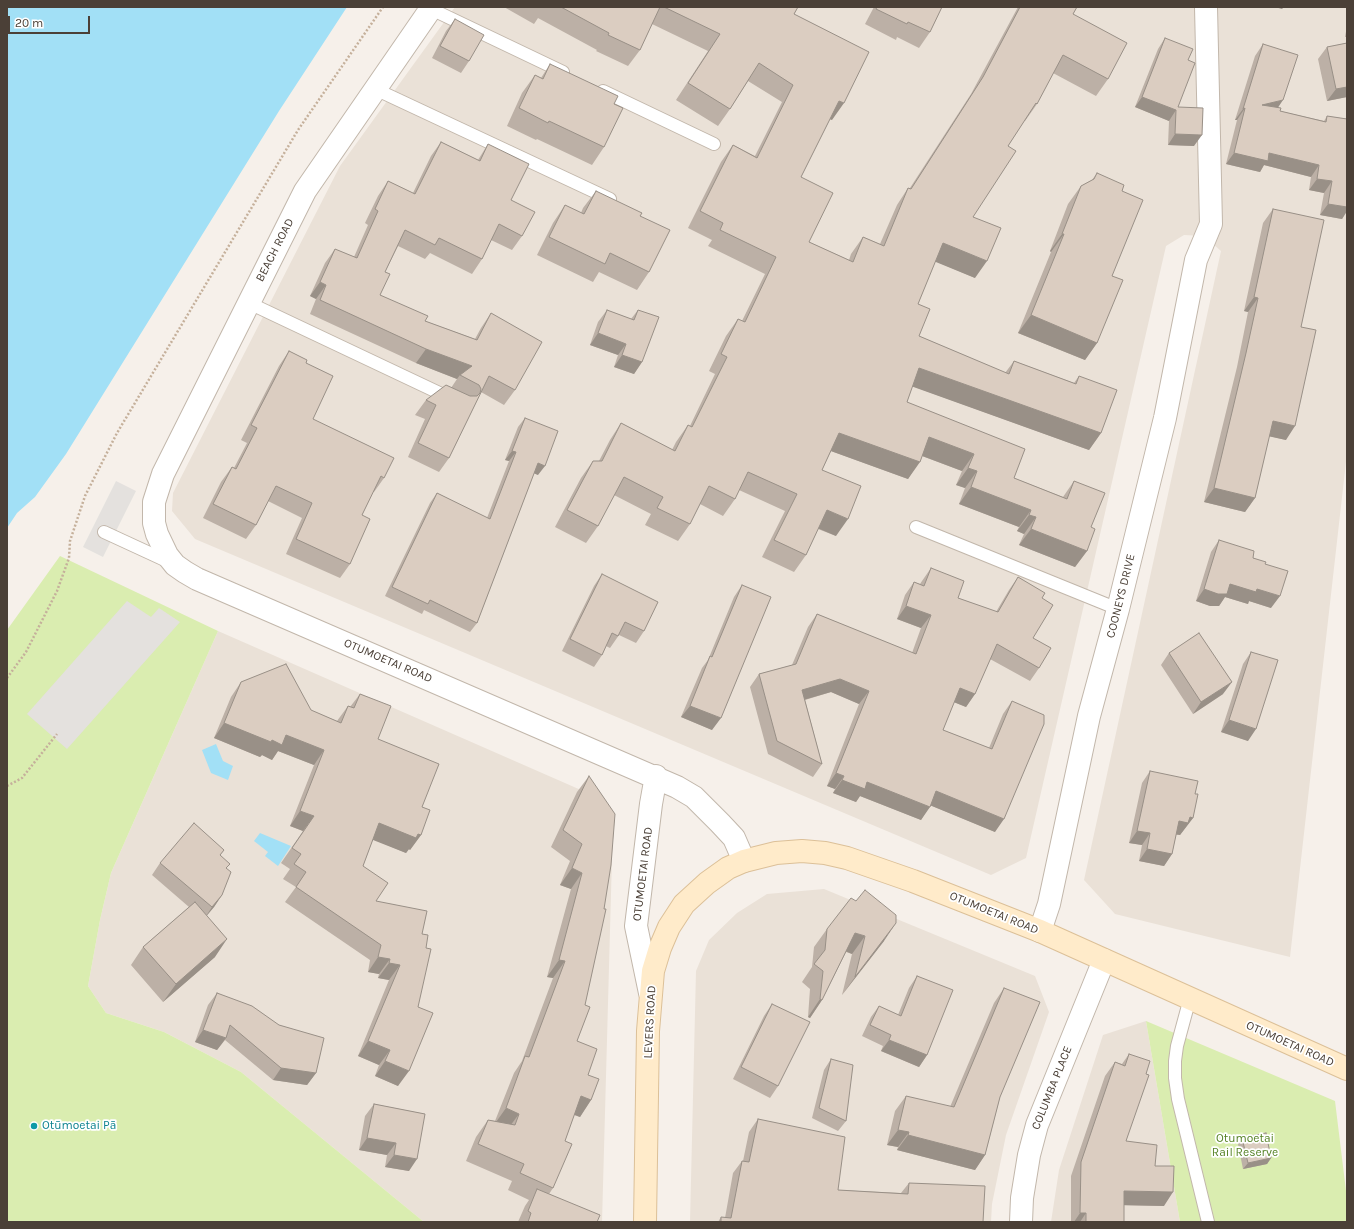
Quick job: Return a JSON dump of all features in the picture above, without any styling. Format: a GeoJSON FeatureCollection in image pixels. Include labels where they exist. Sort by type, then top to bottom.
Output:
{"type":"FeatureCollection","features":[{"type":"Feature","properties":{"kind":"street","name":"COONEYS DRIVE"},"geometry":{"type":"LineString","coordinates":[[1040,931],[1048,905],[1089,716],[1118,609],[1165,418],[1196,260],[1211,224],[1206,7]]}},
{"type":"Feature","properties":{"kind":"street","name":"BEACH ROAD"},"geometry":{"type":"LineString","coordinates":[[153,512],[154,502],[163,474],[305,191],[431,8]]}},
{"type":"Feature","properties":{"kind":"street","name":"OTUMOETAI ROAD"},"geometry":{"type":"LineString","coordinates":[[153,512],[154,523],[167,555],[175,565],[185,572],[197,579],[678,786],[694,797],[707,809],[734,838],[744,860],[776,853],[802,851],[825,853],[847,858],[913,881],[1040,931],[1347,1069]]}},
{"type":"Feature","properties":{"kind":"street","name":"OTUMOETAI ROAD"},"geometry":{"type":"LineString","coordinates":[[650,994],[636,926],[651,804],[656,776]]}},
{"type":"Feature","properties":{"kind":"street","name":"LEVERS ROAD"},"geometry":{"type":"LineString","coordinates":[[645,1222],[648,1031],[653,971],[660,948],[669,928],[684,904],[707,883],[728,868],[744,860]]}},
{"type":"Feature","properties":{"kind":"street","name":"COLUMBA PLACE"},"geometry":{"type":"LineString","coordinates":[[1021,1222],[1022,1198],[1029,1155],[1036,1125],[1104,960]]}},
{"type":"Feature","properties":{"kind":"lane"},"geometry":{"type":"LineString","coordinates":[[431,8],[572,77]]}},
{"type":"Feature","properties":{"kind":"lane"},"geometry":{"type":"LineString","coordinates":[[594,87],[714,144]]}},
{"type":"Feature","properties":{"kind":"lane"},"geometry":{"type":"LineString","coordinates":[[375,89],[620,204]]}},
{"type":"Feature","properties":{"kind":"lane"},"geometry":{"type":"LineString","coordinates":[[249,303],[463,404]]}},
{"type":"Feature","properties":{"kind":"lane"},"geometry":{"type":"LineString","coordinates":[[916,527],[1118,609]]}},
{"type":"Feature","properties":{"kind":"lane"},"geometry":{"type":"LineString","coordinates":[[104,532],[175,565]]}},
{"type":"Feature","properties":{"kind":"lane"},"geometry":{"type":"LineString","coordinates":[[1190,998],[1177,1046],[1175,1078],[1178,1099],[1208,1222]]}},
{"type":"Feature","properties":{"kind":"path"},"geometry":{"type":"LineString","coordinates":[[7,678],[26,652],[57,591],[69,558],[70,542],[85,496],[117,433],[298,130],[383,7]]}},
{"type":"Feature","properties":{"kind":"path"},"geometry":{"type":"LineString","coordinates":[[7,786],[22,778],[57,734]]}},
{"type":"Feature","properties":{"kind":"shaded area"},"geometry":{"type":"Polygon","coordinates":[[[455,7],[1347,7],[1347,453],[1290,957],[1115,914],[1084,880],[1221,251],[1204,236],[1184,235],[1166,246],[1026,858],[991,875],[195,539],[172,511],[173,493],[340,166],[455,7]]]}},
{"type":"Feature","properties":{"kind":"shaded area"},"geometry":{"type":"Polygon","coordinates":[[[116,481],[136,491],[103,557],[83,547],[116,481]]]}},
{"type":"Feature","properties":{"kind":"shaded area"},"geometry":{"type":"Polygon","coordinates":[[[127,601],[151,617],[159,608],[180,622],[67,749],[27,714],[127,601]]]}},
{"type":"Feature","properties":{"kind":"shaded area"},"geometry":{"type":"Polygon","coordinates":[[[218,631],[606,801],[613,821],[602,1222],[424,1222],[241,1072],[164,1032],[106,1013],[88,986],[100,920],[111,873],[218,631]]]}},
{"type":"Feature","properties":{"kind":"shaded area"},"geometry":{"type":"Polygon","coordinates":[[[824,889],[1035,976],[1049,1012],[1006,1135],[992,1204],[991,1222],[690,1222],[696,971],[709,940],[737,913],[767,894],[824,889]]]}},
{"type":"Feature","properties":{"kind":"shaded area"},"geometry":{"type":"Polygon","coordinates":[[[1146,1021],[1180,1222],[1051,1222],[1059,1170],[1103,1035],[1146,1021]]]}},
{"type":"Feature","properties":{"kind":"green space"},"geometry":{"type":"Polygon","coordinates":[[[60,556],[218,631],[111,873],[100,920],[88,986],[106,1013],[164,1032],[241,1072],[424,1222],[7,1222],[7,630],[60,556]]]}},
{"type":"Feature","properties":{"kind":"green space","name":"Otumoetai Rail Reserve"},"geometry":{"type":"Polygon","coordinates":[[[1146,1021],[1335,1101],[1347,1199],[1347,1222],[1180,1222],[1146,1021]]]}},
{"type":"Feature","properties":{"kind":"water"},"geometry":{"type":"Polygon","coordinates":[[[7,7],[347,7],[279,111],[66,454],[35,497],[17,513],[7,528],[7,7]]]}},
{"type":"Feature","properties":{"kind":"water"},"geometry":{"type":"Polygon","coordinates":[[[216,744],[223,761],[233,766],[228,780],[211,773],[202,750],[216,744]]]}},
{"type":"Feature","properties":{"kind":"water"},"geometry":{"type":"Polygon","coordinates":[[[260,833],[291,846],[278,866],[265,856],[268,852],[254,841],[260,833]]]}},
{"type":"Feature","properties":{"kind":"building"},"geometry":{"type":"Polygon","coordinates":[[[561,7],[660,7],[640,50],[608,35],[609,33],[561,7]]]}},
{"type":"Feature","properties":{"kind":"building"},"geometry":{"type":"Polygon","coordinates":[[[664,7],[798,7],[794,14],[869,52],[844,103],[839,101],[801,177],[833,193],[809,242],[853,262],[863,237],[884,246],[908,188],[911,189],[983,77],[1020,7],[1077,7],[1073,14],[1127,43],[1108,79],[1063,55],[1037,104],[1036,103],[1008,146],[1016,151],[973,217],[1001,228],[987,261],[943,243],[918,304],[930,309],[919,336],[1009,374],[1014,361],[1076,384],[1079,376],[1117,390],[1101,433],[919,368],[907,402],[1025,449],[1014,478],[1067,499],[1074,481],[1105,493],[1091,527],[1095,529],[1087,551],[1031,529],[1036,517],[1029,515],[1031,510],[971,487],[977,471],[968,468],[974,454],[929,437],[920,462],[839,433],[822,470],[861,486],[848,519],[827,510],[806,555],[774,540],[797,494],[748,472],[735,499],[709,486],[690,524],[657,508],[663,497],[624,477],[598,526],[567,510],[593,461],[602,461],[621,423],[675,451],[688,425],[692,427],[727,357],[721,354],[738,319],[745,322],[776,257],[720,230],[723,223],[700,211],[733,145],[757,158],[793,85],[759,63],[730,109],[688,83],[720,34],[664,7]]]}},
{"type":"Feature","properties":{"kind":"building"},"geometry":{"type":"Polygon","coordinates":[[[877,7],[942,7],[930,32],[908,22],[907,24],[876,9],[877,7]]]}},
{"type":"Feature","properties":{"kind":"building"},"geometry":{"type":"Polygon","coordinates":[[[455,19],[484,35],[469,61],[440,46],[455,19]]]}},
{"type":"Feature","properties":{"kind":"building"},"geometry":{"type":"Polygon","coordinates":[[[1165,38],[1193,49],[1188,60],[1195,63],[1178,107],[1203,108],[1202,135],[1175,134],[1176,110],[1142,97],[1165,38]]]}},
{"type":"Feature","properties":{"kind":"building"},"geometry":{"type":"Polygon","coordinates":[[[1347,43],[1347,87],[1336,89],[1327,47],[1347,43]]]}},
{"type":"Feature","properties":{"kind":"building"},"geometry":{"type":"Polygon","coordinates":[[[1263,44],[1298,55],[1283,100],[1262,105],[1281,108],[1280,111],[1326,122],[1327,116],[1347,119],[1347,207],[1328,204],[1332,181],[1317,179],[1319,165],[1269,153],[1268,161],[1234,153],[1245,108],[1243,109],[1263,44]]]}},
{"type":"Feature","properties":{"kind":"building"},"geometry":{"type":"Polygon","coordinates":[[[550,64],[618,96],[614,104],[623,108],[604,147],[549,121],[548,123],[519,108],[535,75],[543,79],[550,64]]]}},
{"type":"Feature","properties":{"kind":"building"},"geometry":{"type":"Polygon","coordinates":[[[441,142],[480,161],[488,144],[529,164],[511,200],[535,212],[522,236],[499,224],[482,259],[439,238],[435,245],[405,230],[385,272],[390,274],[380,295],[428,316],[425,321],[477,340],[491,313],[542,342],[515,390],[489,376],[449,458],[418,443],[436,405],[426,400],[446,385],[470,396],[477,396],[481,389],[479,385],[460,375],[472,366],[426,349],[320,300],[326,285],[320,282],[335,249],[357,258],[378,211],[375,209],[388,181],[415,194],[441,142]]]}},
{"type":"Feature","properties":{"kind":"building"},"geometry":{"type":"Polygon","coordinates":[[[1097,173],[1124,185],[1122,191],[1143,200],[1112,276],[1123,280],[1097,343],[1031,315],[1064,234],[1062,234],[1081,186],[1094,179],[1097,173]]]}},
{"type":"Feature","properties":{"kind":"building"},"geometry":{"type":"Polygon","coordinates":[[[596,191],[642,213],[640,216],[670,230],[649,272],[610,253],[605,264],[549,237],[565,205],[584,214],[596,191]]]}},
{"type":"Feature","properties":{"kind":"building"},"geometry":{"type":"Polygon","coordinates":[[[1273,209],[1324,220],[1301,327],[1316,330],[1295,426],[1273,421],[1255,498],[1214,488],[1258,298],[1254,297],[1273,209]]]}},
{"type":"Feature","properties":{"kind":"building"},"geometry":{"type":"Polygon","coordinates":[[[607,310],[634,320],[638,310],[659,317],[642,362],[622,355],[626,344],[598,333],[607,310]]]}},
{"type":"Feature","properties":{"kind":"building"},"geometry":{"type":"Polygon","coordinates":[[[289,351],[307,360],[306,363],[333,376],[313,419],[394,458],[384,478],[381,476],[362,515],[370,519],[350,564],[296,539],[312,503],[276,486],[256,525],[213,504],[232,467],[236,469],[257,428],[251,425],[289,351]]]}},
{"type":"Feature","properties":{"kind":"building"},"geometry":{"type":"Polygon","coordinates":[[[525,418],[558,431],[545,466],[538,463],[477,623],[430,600],[428,604],[392,587],[437,493],[490,519],[516,452],[512,451],[525,418]]]}},
{"type":"Feature","properties":{"kind":"building"},"geometry":{"type":"Polygon","coordinates":[[[1219,540],[1254,551],[1253,558],[1266,562],[1265,564],[1288,571],[1280,596],[1257,589],[1256,592],[1230,584],[1227,594],[1218,594],[1204,589],[1219,540]]]}},
{"type":"Feature","properties":{"kind":"building"},"geometry":{"type":"Polygon","coordinates":[[[931,568],[964,581],[958,598],[998,612],[1018,577],[1045,593],[1042,598],[1053,605],[1033,638],[1051,648],[1039,668],[997,644],[975,694],[960,688],[943,730],[992,749],[1012,701],[1044,715],[1044,724],[1004,819],[936,791],[930,807],[867,782],[865,789],[842,780],[844,776],[836,773],[869,691],[840,679],[802,690],[822,764],[777,741],[759,674],[796,664],[817,614],[916,654],[931,615],[906,606],[914,582],[924,586],[931,568]]]}},
{"type":"Feature","properties":{"kind":"building"},"geometry":{"type":"Polygon","coordinates":[[[602,574],[658,602],[644,631],[625,622],[618,636],[612,633],[602,655],[570,639],[602,574]]]}},
{"type":"Feature","properties":{"kind":"building"},"geometry":{"type":"Polygon","coordinates":[[[742,585],[771,597],[721,718],[690,706],[710,656],[712,657],[742,585]]]}},
{"type":"Feature","properties":{"kind":"building"},"geometry":{"type":"Polygon","coordinates":[[[1199,633],[1232,682],[1201,702],[1169,653],[1199,633]]]}},
{"type":"Feature","properties":{"kind":"building"},"geometry":{"type":"Polygon","coordinates":[[[1251,652],[1278,660],[1256,729],[1229,720],[1251,652]]]}},
{"type":"Feature","properties":{"kind":"building"},"geometry":{"type":"Polygon","coordinates":[[[286,664],[311,710],[341,723],[348,706],[354,708],[360,694],[391,706],[378,739],[439,764],[422,807],[430,810],[421,835],[418,834],[416,838],[379,823],[363,866],[388,883],[376,901],[427,911],[422,934],[428,935],[426,948],[431,949],[418,1007],[433,1013],[409,1071],[385,1061],[390,1050],[368,1041],[400,965],[389,963],[390,959],[378,957],[381,945],[296,887],[306,872],[294,864],[301,854],[292,848],[314,816],[300,811],[324,750],[286,735],[282,745],[224,723],[241,682],[286,664]]]}},
{"type":"Feature","properties":{"kind":"building"},"geometry":{"type":"Polygon","coordinates":[[[1150,771],[1198,781],[1195,794],[1198,794],[1193,818],[1190,817],[1188,823],[1179,821],[1172,854],[1147,849],[1150,833],[1137,831],[1150,771]]]}},
{"type":"Feature","properties":{"kind":"building"},"geometry":{"type":"Polygon","coordinates":[[[589,776],[615,814],[611,865],[604,909],[606,909],[585,1005],[590,1007],[577,1041],[597,1049],[588,1075],[599,1079],[591,1100],[581,1096],[565,1141],[572,1144],[553,1188],[520,1173],[524,1164],[478,1144],[488,1120],[515,1125],[519,1114],[506,1108],[525,1056],[529,1057],[565,961],[559,960],[582,873],[572,868],[582,844],[563,830],[589,776]]]}},
{"type":"Feature","properties":{"kind":"building"},"geometry":{"type":"Polygon","coordinates":[[[194,823],[224,850],[220,855],[230,864],[226,868],[231,872],[222,895],[212,907],[160,863],[194,823]]]}},
{"type":"Feature","properties":{"kind":"building"},"geometry":{"type":"Polygon","coordinates":[[[865,890],[896,915],[896,923],[855,977],[865,936],[855,933],[822,1000],[820,999],[823,971],[814,964],[825,950],[827,929],[851,898],[856,901],[865,890]]]}},
{"type":"Feature","properties":{"kind":"building"},"geometry":{"type":"Polygon","coordinates":[[[195,902],[227,939],[176,984],[143,947],[195,902]]]}},
{"type":"Feature","properties":{"kind":"building"},"geometry":{"type":"Polygon","coordinates":[[[917,976],[953,990],[927,1055],[889,1040],[891,1035],[870,1025],[879,1006],[901,1016],[917,976]]]}},
{"type":"Feature","properties":{"kind":"building"},"geometry":{"type":"Polygon","coordinates":[[[1004,988],[1040,1002],[1000,1097],[985,1155],[908,1135],[909,1132],[898,1130],[906,1096],[954,1107],[1004,988]]]}},
{"type":"Feature","properties":{"kind":"building"},"geometry":{"type":"Polygon","coordinates":[[[217,993],[252,1006],[279,1025],[324,1038],[316,1073],[281,1068],[230,1025],[226,1038],[203,1030],[217,993]]]}},
{"type":"Feature","properties":{"kind":"building"},"geometry":{"type":"Polygon","coordinates":[[[772,1004],[810,1022],[778,1086],[741,1067],[772,1004]]]}},
{"type":"Feature","properties":{"kind":"building"},"geometry":{"type":"Polygon","coordinates":[[[1129,1054],[1150,1061],[1146,1074],[1149,1075],[1126,1141],[1157,1145],[1155,1166],[1174,1166],[1173,1192],[1124,1191],[1124,1222],[1086,1222],[1086,1213],[1080,1213],[1081,1162],[1115,1062],[1125,1066],[1129,1054]]]}},
{"type":"Feature","properties":{"kind":"building"},"geometry":{"type":"Polygon","coordinates":[[[831,1059],[853,1065],[846,1121],[819,1108],[831,1059]]]}},
{"type":"Feature","properties":{"kind":"building"},"geometry":{"type":"Polygon","coordinates":[[[374,1104],[425,1114],[417,1159],[394,1155],[396,1143],[367,1138],[374,1104]]]}},
{"type":"Feature","properties":{"kind":"building"},"geometry":{"type":"Polygon","coordinates":[[[758,1119],[845,1137],[838,1190],[908,1194],[909,1183],[985,1186],[983,1222],[721,1222],[721,1217],[731,1218],[742,1161],[749,1162],[758,1119]]]}},
{"type":"Feature","properties":{"kind":"building"},"geometry":{"type":"Polygon","coordinates":[[[1266,1133],[1271,1158],[1248,1163],[1242,1138],[1266,1133]]]}},
{"type":"Feature","properties":{"kind":"building"},"geometry":{"type":"Polygon","coordinates":[[[537,1189],[600,1215],[597,1222],[528,1222],[531,1213],[528,1211],[537,1189]]]}},
{"type":"Feature","properties":{"kind":"place","name":"Otūmoetai Pā"},"geometry":{"type":"Point","coordinates":[34,1126]}}]}
